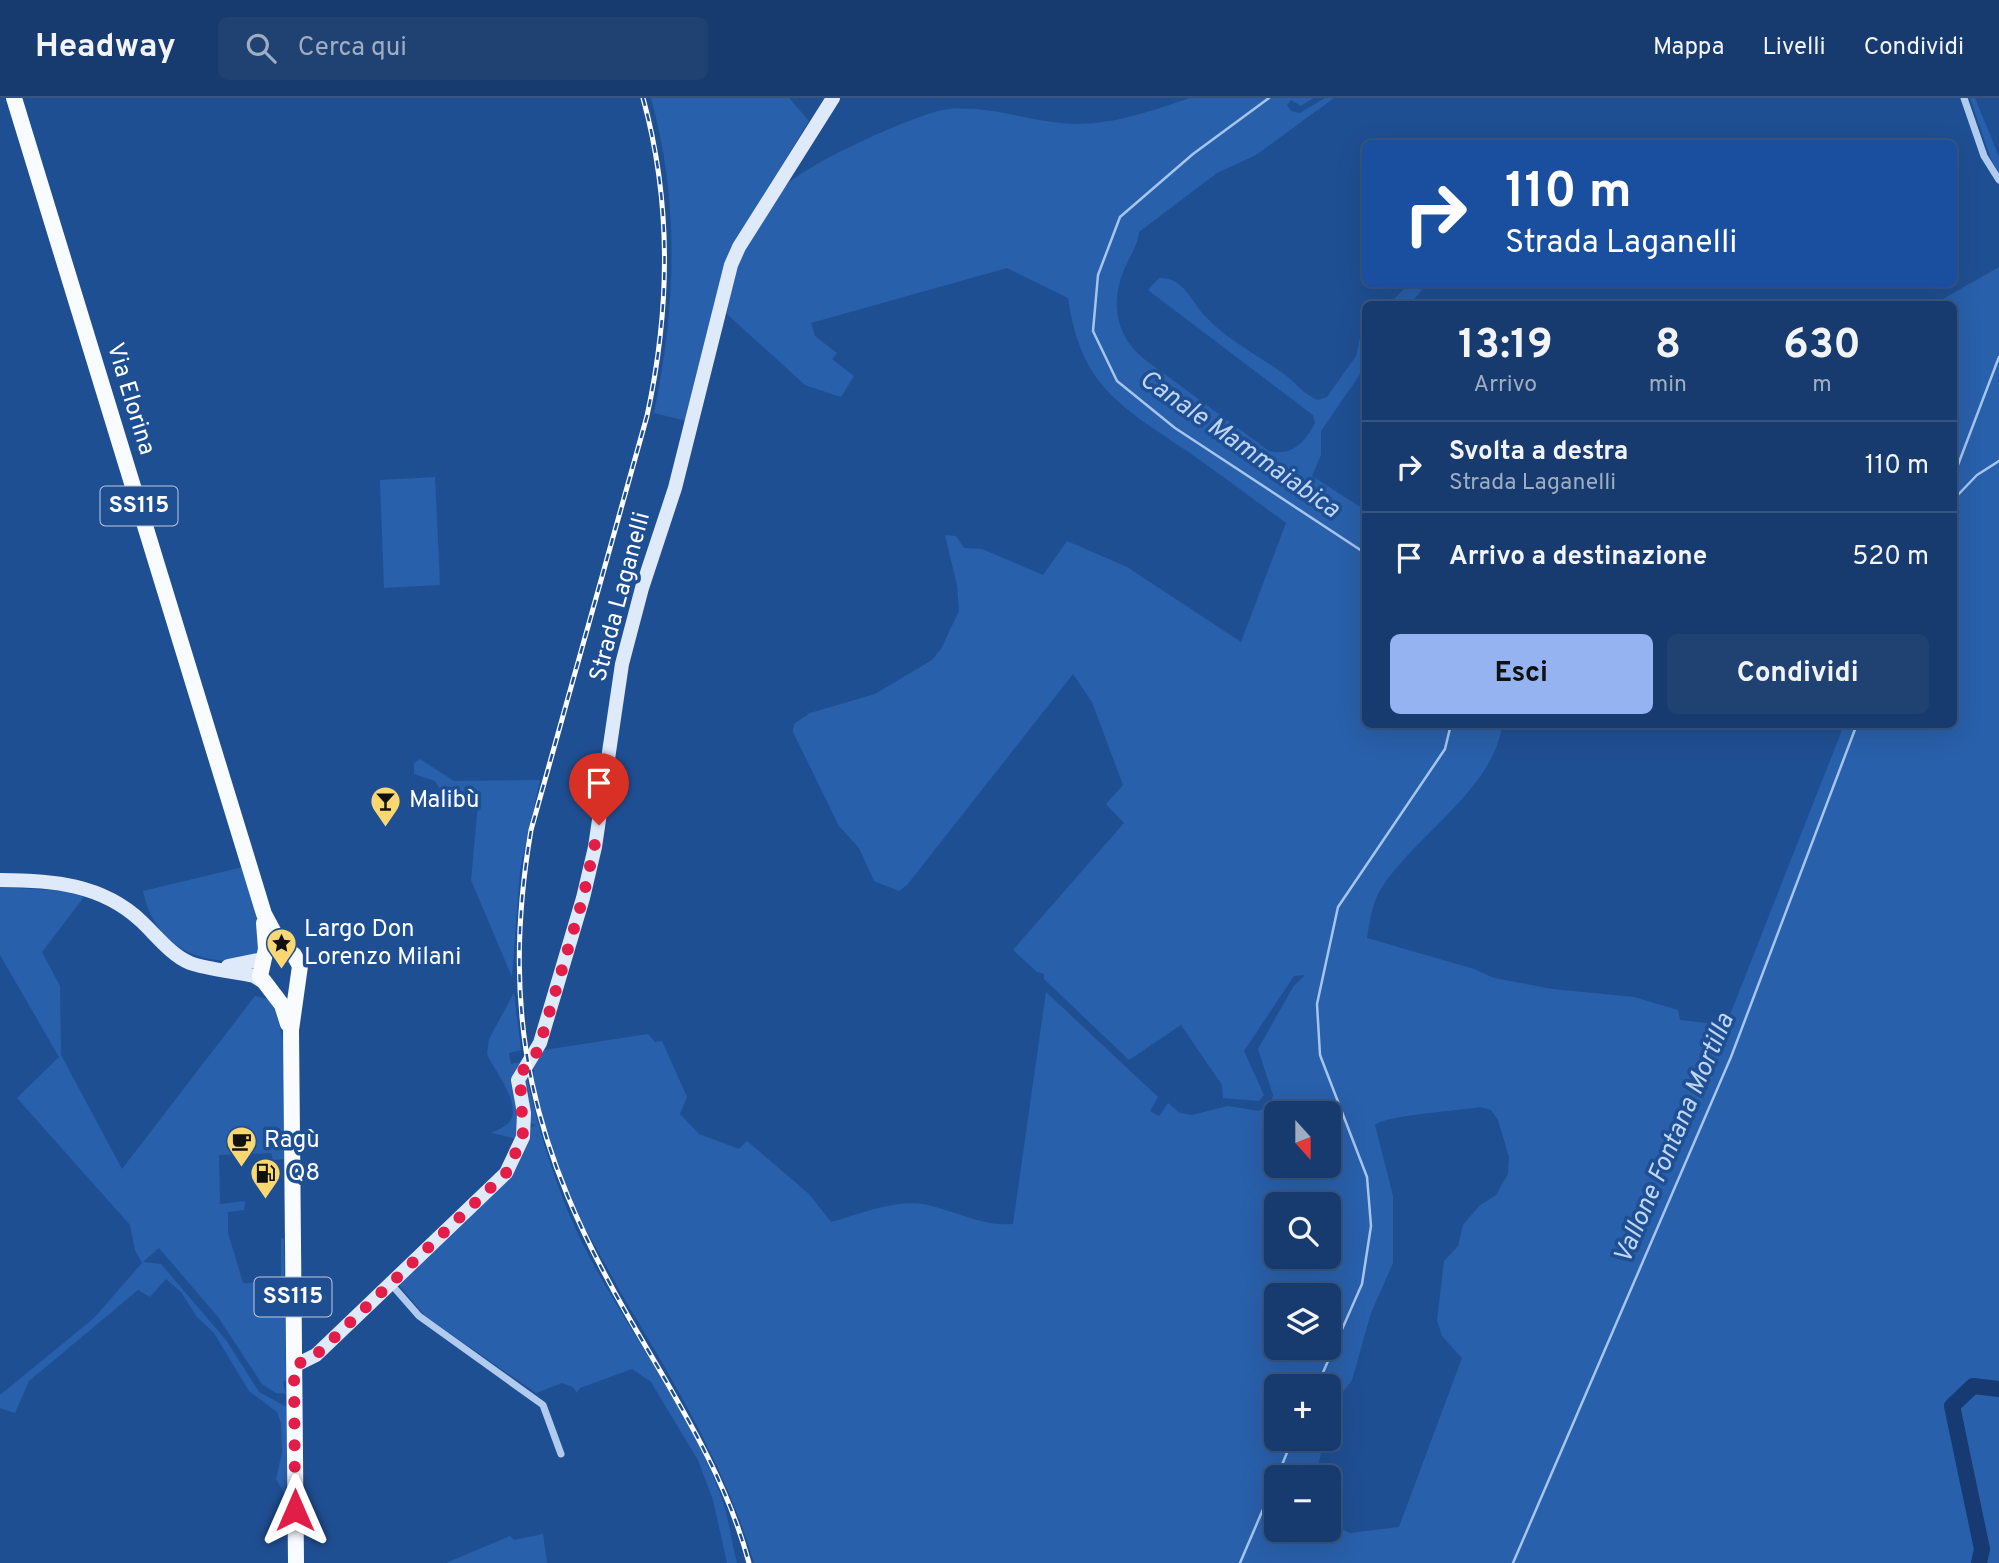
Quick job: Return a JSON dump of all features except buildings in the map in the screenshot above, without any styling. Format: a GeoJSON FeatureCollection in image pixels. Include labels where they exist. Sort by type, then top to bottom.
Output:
{"type":"FeatureCollection","features":[{"type":"Feature","properties":{"kind":"main road","name":"Via Elorina"},"geometry":{"type":"LineString","coordinates":[[14,98],[264,914]]}},
{"type":"Feature","properties":{"kind":"main road"},"geometry":{"type":"LineString","coordinates":[[264,914],[280,944],[300,966],[291,1030]]}},
{"type":"Feature","properties":{"kind":"main road"},"geometry":{"type":"LineString","coordinates":[[264,914],[264,958],[260,970],[266,985],[282,1005],[291,1030]]}},
{"type":"Feature","properties":{"kind":"main road"},"geometry":{"type":"LineString","coordinates":[[264,958],[276,951],[288,952]]}},
{"type":"Feature","properties":{"kind":"main road"},"geometry":{"type":"LineString","coordinates":[[266,985],[284,991],[296,985]]}},
{"type":"Feature","properties":{"kind":"main road","name":"SS115"},"geometry":{"type":"LineString","coordinates":[[291,1030],[296,1563]]}},
{"type":"Feature","properties":{"kind":"street","name":"Strada Laganelli"},"geometry":{"type":"LineString","coordinates":[[294,1366],[316,1355],[506,1173],[521,1146],[524,1113],[519,1080],[540,1044],[583,898],[596,848],[622,664],[642,587],[675,488],[731,265],[739,247],[834,98]]}},
{"type":"Feature","properties":{"kind":"street"},"geometry":{"type":"LineString","coordinates":[[1964,98],[1984,156],[1999,180]]}},
{"type":"Feature","properties":{"kind":"street"},"geometry":{"type":"LineString","coordinates":[[0,880],[67,883],[90,890],[128,910],[182,958],[201,966],[217,967],[264,958]]}},
{"type":"Feature","properties":{"kind":"street"},"geometry":{"type":"LineString","coordinates":[[217,967],[266,985]]}},
{"type":"Feature","properties":{"kind":"street"},"geometry":{"type":"LineString","coordinates":[[391,1284],[419,1316],[543,1405],[561,1454]]}},
{"type":"Feature","properties":{"kind":"shaded area"},"geometry":{"type":"Polygon","coordinates":[[[651,98],[789,98],[809,121],[734,243],[687,421],[654,413],[667,334],[672,255],[667,177],[651,98]]]}},
{"type":"Feature","properties":{"kind":"shaded area"},"geometry":{"type":"Polygon","coordinates":[[[1190,98],[1313,98],[1301,106],[1291,100],[1287,105],[1291,111],[1300,113],[1325,98],[1334,98],[1256,155],[1217,173],[1139,232],[1119,285],[1117,309],[1122,331],[1144,359],[1269,451],[1277,452],[1291,450],[1303,441],[1315,423],[1313,415],[1148,290],[1159,278],[1175,282],[1224,333],[1318,400],[1327,397],[1356,356],[1362,329],[1362,371],[1321,431],[1321,455],[1312,476],[1362,508],[1362,728],[1501,728],[1496,748],[1470,790],[1414,848],[1382,887],[1370,918],[1367,938],[1474,969],[1494,978],[1552,989],[1634,997],[1678,1010],[1680,1020],[1726,1025],[1843,728],[1957,728],[1957,301],[1939,301],[1999,267],[1999,1563],[754,1563],[729,1494],[698,1428],[580,1221],[551,1144],[534,1081],[534,1069],[544,1050],[648,1034],[655,1042],[662,1041],[687,1097],[680,1114],[699,1134],[739,1149],[747,1141],[809,1194],[831,1222],[877,1208],[912,1203],[990,1223],[1013,1224],[1046,992],[1158,1097],[1150,1111],[1159,1116],[1168,1103],[1180,1113],[1192,1115],[1228,1106],[1259,1111],[1264,1108],[1264,1178],[1341,1178],[1341,1101],[1272,1101],[1273,1095],[1258,1049],[1293,987],[1305,975],[1294,976],[1244,1051],[1264,1095],[1259,1101],[1223,1098],[1222,1085],[1181,1025],[1129,1060],[1044,979],[1044,974],[1037,972],[1013,950],[1124,823],[1106,804],[1123,785],[1092,702],[1073,674],[907,885],[899,891],[874,881],[859,848],[839,826],[793,732],[794,724],[810,713],[875,694],[932,660],[941,649],[959,611],[957,585],[945,535],[956,536],[964,548],[982,549],[1043,575],[1067,541],[1127,567],[1241,642],[1286,523],[1123,406],[1107,390],[1093,373],[1083,353],[1074,328],[1068,298],[1007,268],[811,323],[815,336],[837,353],[832,359],[854,376],[841,397],[805,385],[727,314],[733,273],[738,259],[782,189],[812,167],[861,141],[934,112],[949,109],[992,111],[1077,124],[1126,118],[1190,98]],[[1480,1107],[1408,1116],[1375,1125],[1393,1196],[1393,1263],[1371,1313],[1352,1380],[1341,1394],[1341,1374],[1264,1374],[1264,1451],[1321,1451],[1318,1465],[1264,1465],[1264,1542],[1341,1542],[1341,1529],[1350,1533],[1399,1527],[1462,1358],[1442,1336],[1437,1320],[1444,1261],[1458,1246],[1463,1225],[1479,1206],[1496,1195],[1508,1174],[1509,1157],[1498,1120],[1491,1110],[1480,1107]]]}},
{"type":"Feature","properties":{"kind":"shaded area"},"geometry":{"type":"Polygon","coordinates":[[[1970,98],[1975,98],[1999,157],[1999,173],[1991,159],[1970,98]]]}},
{"type":"Feature","properties":{"kind":"shaded area"},"geometry":{"type":"Polygon","coordinates":[[[1406,287],[1424,287],[1413,301],[1392,301],[1406,287]]]}},
{"type":"Feature","properties":{"kind":"shaded area"},"geometry":{"type":"Polygon","coordinates":[[[435,477],[440,585],[384,588],[380,480],[435,477]]]}},
{"type":"Feature","properties":{"kind":"shaded area"},"geometry":{"type":"Polygon","coordinates":[[[420,759],[454,781],[540,780],[520,870],[512,977],[471,880],[479,793],[443,794],[435,781],[414,774],[414,763],[420,759]]]}},
{"type":"Feature","properties":{"kind":"shaded area"},"geometry":{"type":"Polygon","coordinates":[[[243,867],[263,942],[255,957],[217,960],[199,956],[183,950],[158,926],[143,891],[243,867]]]}},
{"type":"Feature","properties":{"kind":"shaded area"},"geometry":{"type":"Polygon","coordinates":[[[0,887],[63,891],[84,897],[42,952],[60,986],[61,1055],[122,1169],[255,996],[270,1000],[282,1036],[287,1078],[284,1159],[273,1160],[271,1153],[219,1155],[220,1204],[245,1201],[244,1210],[228,1212],[228,1233],[243,1283],[281,1283],[281,1238],[284,1239],[286,1380],[283,1382],[286,1394],[276,1393],[262,1384],[218,1317],[159,1248],[143,1262],[161,1264],[226,1340],[259,1392],[287,1407],[288,1500],[276,1479],[282,1452],[281,1423],[277,1412],[249,1391],[214,1333],[197,1317],[181,1292],[166,1279],[150,1297],[138,1290],[29,1381],[15,1413],[0,1408],[0,1395],[94,1318],[142,1263],[135,1250],[130,1225],[17,1098],[59,1057],[0,955],[0,887]]]}},
{"type":"Feature","properties":{"kind":"shaded area"},"geometry":{"type":"Polygon","coordinates":[[[514,993],[521,1050],[509,1053],[511,1064],[520,1062],[513,1074],[518,1106],[517,1139],[492,1133],[510,1121],[513,1114],[510,1096],[487,1054],[489,1039],[514,993]]]}},
{"type":"Feature","properties":{"kind":"shaded area"},"geometry":{"type":"Polygon","coordinates":[[[526,1073],[544,1144],[569,1213],[590,1258],[677,1404],[708,1465],[724,1504],[737,1563],[727,1563],[713,1500],[698,1460],[651,1382],[632,1369],[580,1388],[577,1393],[573,1387],[562,1383],[536,1393],[425,1316],[398,1284],[517,1168],[530,1128],[536,1125],[530,1123],[523,1089],[526,1073]]]}},
{"type":"Feature","properties":{"kind":"shaded area"},"geometry":{"type":"Polygon","coordinates":[[[543,1534],[547,1563],[446,1563],[510,1536],[514,1540],[543,1534]]]}},
{"type":"Feature","properties":{"kind":"waterway","name":"Canale Mammaiabica"},"geometry":{"type":"LineString","coordinates":[[1269,98],[1193,154],[1120,217],[1098,275],[1093,331],[1117,381],[1175,428],[1362,551]]}},
{"type":"Feature","properties":{"kind":"waterway"},"geometry":{"type":"LineString","coordinates":[[1957,467],[1999,357]]}},
{"type":"Feature","properties":{"kind":"waterway","name":"Vallone Fontana Mortilla"},"geometry":{"type":"LineString","coordinates":[[1957,496],[1977,475],[1999,461]]}},
{"type":"Feature","properties":{"kind":"waterway","name":"Canale Mammaiabica"},"geometry":{"type":"LineString","coordinates":[[1322,1374],[1362,1284],[1371,1226],[1367,1177],[1320,1055],[1317,1004],[1338,907],[1445,749],[1450,728]]}},
{"type":"Feature","properties":{"kind":"waterway","name":"Vallone Fontana Mortilla"},"geometry":{"type":"LineString","coordinates":[[1513,1563],[1731,1057],[1855,728]]}},
{"type":"Feature","properties":{"kind":"waterway"},"geometry":{"type":"LineString","coordinates":[[1979,1563],[1982,1549],[1952,1406],[1973,1386],[1999,1389]]}},
{"type":"Feature","properties":{"kind":"waterway","name":"Canale Mammaiabica"},"geometry":{"type":"LineString","coordinates":[[1282,1465],[1288,1451]]}},
{"type":"Feature","properties":{"kind":"waterway","name":"Canale Mammaiabica"},"geometry":{"type":"LineString","coordinates":[[1240,1563],[1264,1507]]}},
{"type":"Feature","properties":{"kind":"railway"},"geometry":{"type":"LineString","coordinates":[[643,98],[659,177],[663,217],[663,296],[655,376],[647,416],[531,830],[522,898],[519,963],[523,1024],[532,1082],[547,1140],[568,1197],[595,1256],[712,1466],[739,1530],[749,1563]]}},
{"type":"Feature","properties":{"kind":"place","name":"Malibù"},"geometry":{"type":"Point","coordinates":[386,828]}},
{"type":"Feature","properties":{"kind":"place","name":"Largo Don Lorenzo Milani"},"geometry":{"type":"Point","coordinates":[281,971]}},
{"type":"Feature","properties":{"kind":"place","name":"Ragù"},"geometry":{"type":"Point","coordinates":[241,1168]}},
{"type":"Feature","properties":{"kind":"place","name":"Q8"},"geometry":{"type":"Point","coordinates":[265,1201]}},
{"type":"Feature","properties":{"kind":"route"},"geometry":{"type":"LineString","coordinates":[[295,1510],[294,1366],[316,1355],[506,1173],[513,1162],[523,1137],[524,1113],[519,1087],[520,1074],[535,1056],[540,1044],[552,995],[583,898],[599,825]]}}]}
